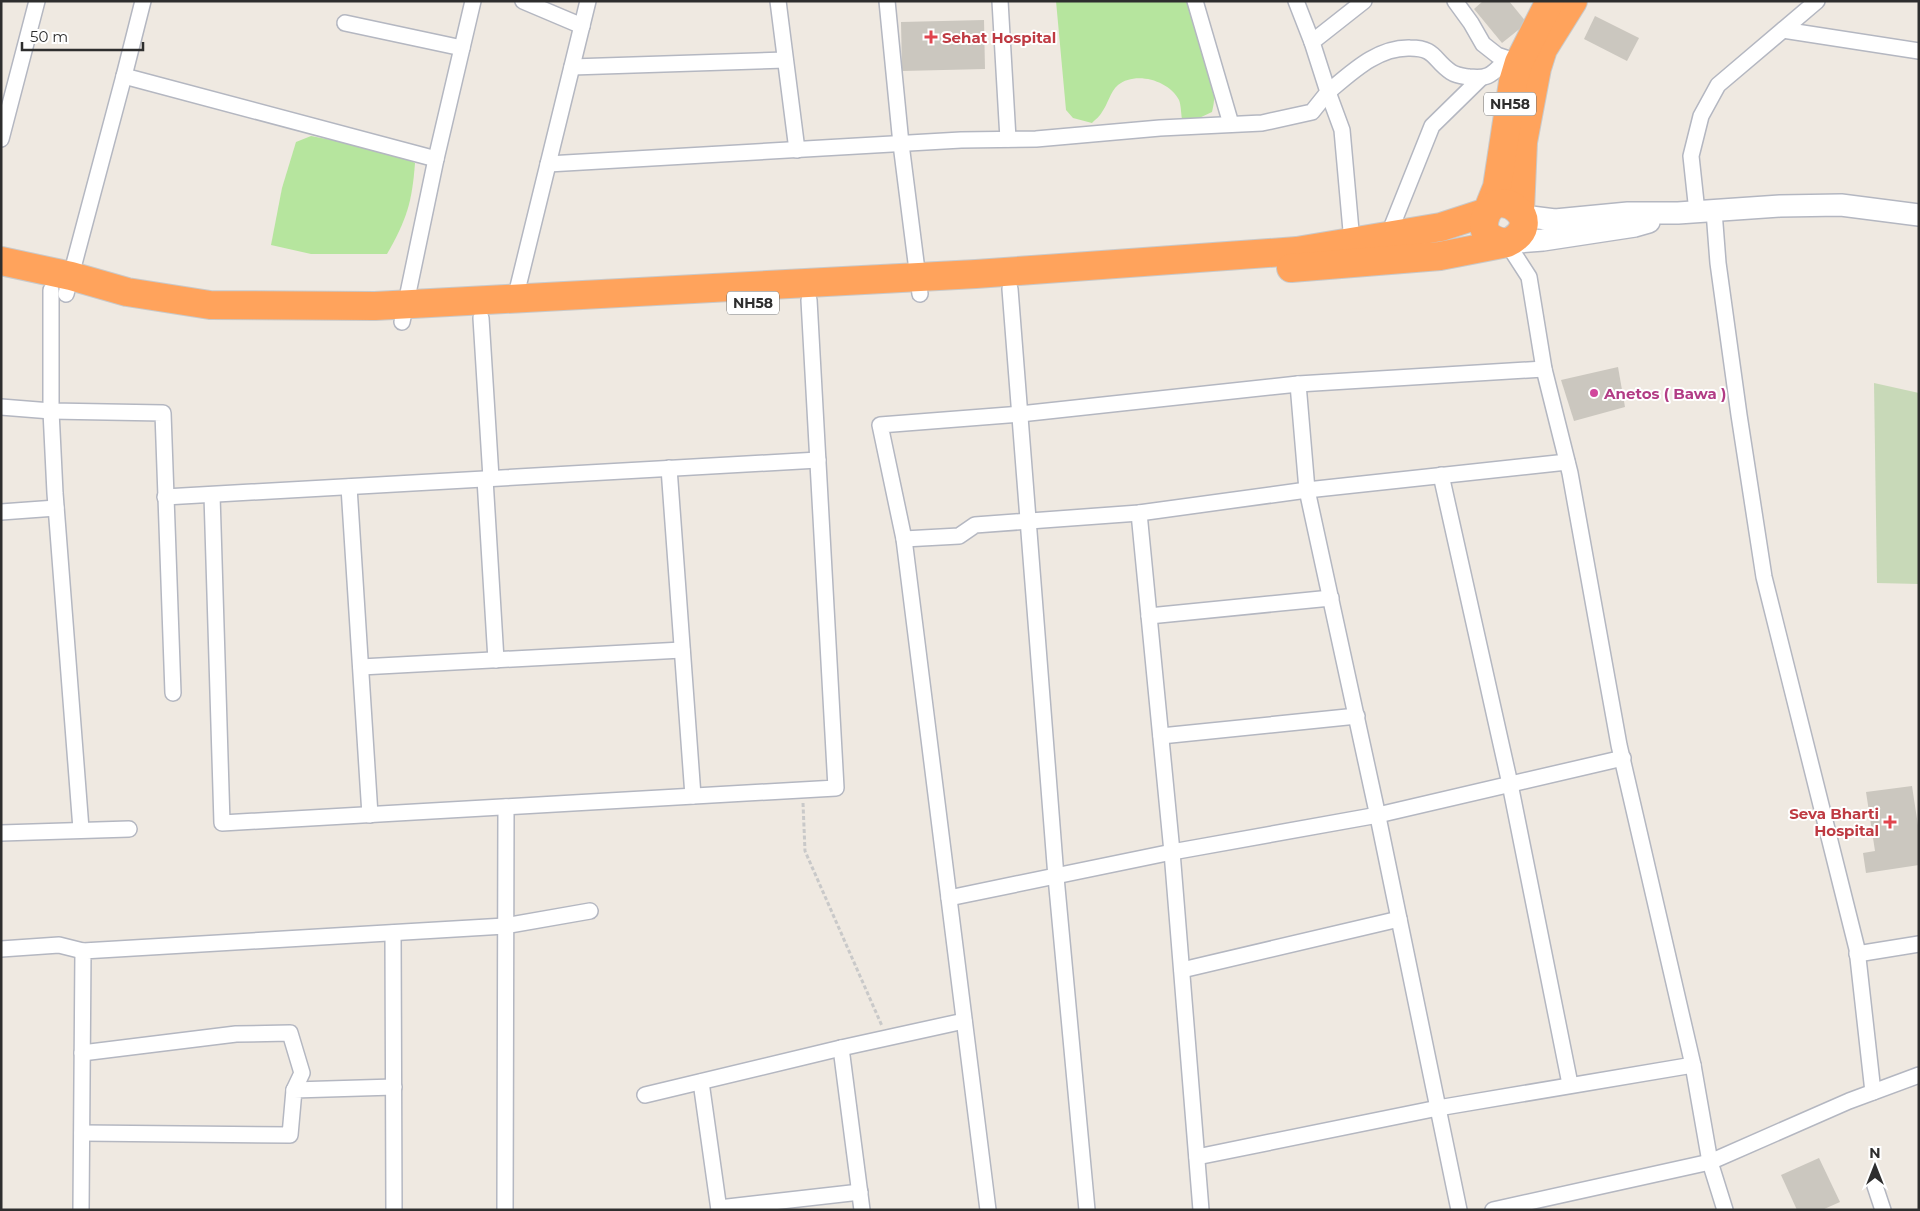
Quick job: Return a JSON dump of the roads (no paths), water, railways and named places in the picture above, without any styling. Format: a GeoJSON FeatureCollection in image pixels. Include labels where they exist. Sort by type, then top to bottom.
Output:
{"type":"FeatureCollection","features":[{"type":"Feature","properties":{"kind":"highway","name":"NH58"},"geometry":{"type":"LineString","coordinates":[[1520,211],[1528,65],[1550,1]]}},
{"type":"Feature","properties":{"kind":"highway","name":"NH58"},"geometry":{"type":"LineString","coordinates":[[1508,243],[1496,242],[1489,237],[1485,230],[1484,221],[1497,186],[1513,82],[1544,49],[1573,1]]}},
{"type":"Feature","properties":{"kind":"highway","name":"NH58"},"geometry":{"type":"LineString","coordinates":[[1,261],[123,309],[208,322],[375,323],[403,313],[516,299],[919,285],[1010,289],[1431,257],[1508,243],[1518,238],[1523,229],[1524,220],[1520,211],[1514,206],[1504,203],[1495,205],[1487,212],[1441,227],[1297,252],[976,274],[919,285],[809,300],[481,318],[403,313]]}},
{"type":"Feature","properties":{"kind":"highway","name":"NH58"},"geometry":{"type":"LineString","coordinates":[[1,278],[62,286]]}},
{"type":"Feature","properties":{"kind":"street"},"geometry":{"type":"LineString","coordinates":[[1,139],[37,1]]}},
{"type":"Feature","properties":{"kind":"street"},"geometry":{"type":"LineString","coordinates":[[81,830],[56,508],[51,411],[62,286],[124,76],[143,1]]}},
{"type":"Feature","properties":{"kind":"street"},"geometry":{"type":"LineString","coordinates":[[403,313],[436,159],[473,1]]}},
{"type":"Feature","properties":{"kind":"street"},"geometry":{"type":"LineString","coordinates":[[523,1],[582,26]]}},
{"type":"Feature","properties":{"kind":"street"},"geometry":{"type":"LineString","coordinates":[[516,299],[588,1]]}},
{"type":"Feature","properties":{"kind":"street"},"geometry":{"type":"LineString","coordinates":[[778,1],[797,150]]}},
{"type":"Feature","properties":{"kind":"street"},"geometry":{"type":"LineString","coordinates":[[887,1],[900,144],[919,285]]}},
{"type":"Feature","properties":{"kind":"street"},"geometry":{"type":"LineString","coordinates":[[1000,1],[1008,139]]}},
{"type":"Feature","properties":{"kind":"street"},"geometry":{"type":"LineString","coordinates":[[1195,1],[1231,124]]}},
{"type":"Feature","properties":{"kind":"street"},"geometry":{"type":"LineString","coordinates":[[1296,1],[1342,130],[1352,242]]}},
{"type":"Feature","properties":{"kind":"street"},"geometry":{"type":"LineString","coordinates":[[1312,42],[1364,1]]}},
{"type":"Feature","properties":{"kind":"street"},"geometry":{"type":"LineString","coordinates":[[1455,1],[1483,44],[1497,55],[1528,65]]}},
{"type":"Feature","properties":{"kind":"street"},"geometry":{"type":"LineString","coordinates":[[1817,1],[1718,85],[1702,116],[1691,156],[1696,212],[1718,263],[1764,577],[1857,954],[1872,1092]]}},
{"type":"Feature","properties":{"kind":"street"},"geometry":{"type":"LineString","coordinates":[[345,23],[462,48]]}},
{"type":"Feature","properties":{"kind":"street"},"geometry":{"type":"LineString","coordinates":[[1783,30],[1919,51]]}},
{"type":"Feature","properties":{"kind":"street"},"geometry":{"type":"LineString","coordinates":[[548,164],[961,140],[1036,139],[1160,128],[1262,123],[1312,112],[1328,92],[1367,60],[1386,52],[1408,47],[1427,50],[1458,76],[1481,78]]}},
{"type":"Feature","properties":{"kind":"street"},"geometry":{"type":"LineString","coordinates":[[572,66],[785,60]]}},
{"type":"Feature","properties":{"kind":"street"},"geometry":{"type":"LineString","coordinates":[[1388,236],[1432,126],[1481,78],[1493,73],[1502,64],[1528,65]]}},
{"type":"Feature","properties":{"kind":"street"},"geometry":{"type":"LineString","coordinates":[[124,76],[436,159]]}},
{"type":"Feature","properties":{"kind":"street"},"geometry":{"type":"LineString","coordinates":[[1520,211],[1531,217],[1555,220],[1628,213],[1696,212],[1780,206],[1842,205],[1919,215]]}},
{"type":"Feature","properties":{"kind":"street"},"geometry":{"type":"LineString","coordinates":[[1696,212],[1635,226],[1544,240],[1508,243],[1529,277],[1544,369],[1567,462],[1623,758],[1693,1065],[1710,1162],[1725,1210]]}},
{"type":"Feature","properties":{"kind":"street"},"geometry":{"type":"LineString","coordinates":[[1010,289],[1056,878],[1088,1210]]}},
{"type":"Feature","properties":{"kind":"street"},"geometry":{"type":"LineString","coordinates":[[212,495],[222,823],[836,788],[809,300]]}},
{"type":"Feature","properties":{"kind":"street"},"geometry":{"type":"LineString","coordinates":[[481,318],[496,660]]}},
{"type":"Feature","properties":{"kind":"street"},"geometry":{"type":"LineString","coordinates":[[988,1210],[904,539],[880,425],[1020,414],[1298,384],[1544,369]]}},
{"type":"Feature","properties":{"kind":"street"},"geometry":{"type":"LineString","coordinates":[[1298,384],[1307,490],[1357,716],[1459,1210]]}},
{"type":"Feature","properties":{"kind":"street"},"geometry":{"type":"LineString","coordinates":[[1,407],[51,411],[163,413],[172,693]]}},
{"type":"Feature","properties":{"kind":"street"},"geometry":{"type":"LineString","coordinates":[[165,497],[818,460]]}},
{"type":"Feature","properties":{"kind":"street"},"geometry":{"type":"LineString","coordinates":[[904,539],[959,536],[975,525],[1139,513],[1307,490],[1567,462]]}},
{"type":"Feature","properties":{"kind":"street"},"geometry":{"type":"LineString","coordinates":[[669,468],[693,796]]}},
{"type":"Feature","properties":{"kind":"street"},"geometry":{"type":"LineString","coordinates":[[1441,475],[1510,784],[1570,1084]]}},
{"type":"Feature","properties":{"kind":"street"},"geometry":{"type":"LineString","coordinates":[[349,487],[370,815]]}},
{"type":"Feature","properties":{"kind":"street"},"geometry":{"type":"LineString","coordinates":[[1,512],[56,508]]}},
{"type":"Feature","properties":{"kind":"street"},"geometry":{"type":"LineString","coordinates":[[1139,513],[1172,852],[1201,1210]]}},
{"type":"Feature","properties":{"kind":"street"},"geometry":{"type":"LineString","coordinates":[[1149,616],[1331,598]]}},
{"type":"Feature","properties":{"kind":"street"},"geometry":{"type":"LineString","coordinates":[[361,667],[682,650]]}},
{"type":"Feature","properties":{"kind":"street"},"geometry":{"type":"LineString","coordinates":[[1161,736],[1357,716]]}},
{"type":"Feature","properties":{"kind":"street"},"geometry":{"type":"LineString","coordinates":[[949,898],[1056,878],[1172,852],[1378,816],[1623,758]]}},
{"type":"Feature","properties":{"kind":"street"},"geometry":{"type":"LineString","coordinates":[[505,1210],[506,807]]}},
{"type":"Feature","properties":{"kind":"street"},"geometry":{"type":"LineString","coordinates":[[1,833],[129,829]]}},
{"type":"Feature","properties":{"kind":"street"},"geometry":{"type":"LineString","coordinates":[[1,949],[59,945],[82,951],[505,926],[590,911]]}},
{"type":"Feature","properties":{"kind":"street"},"geometry":{"type":"LineString","coordinates":[[1182,970],[1399,919]]}},
{"type":"Feature","properties":{"kind":"street"},"geometry":{"type":"LineString","coordinates":[[393,933],[394,1210]]}},
{"type":"Feature","properties":{"kind":"street"},"geometry":{"type":"LineString","coordinates":[[1857,954],[1919,944]]}},
{"type":"Feature","properties":{"kind":"street"},"geometry":{"type":"LineString","coordinates":[[81,1210],[82,951]]}},
{"type":"Feature","properties":{"kind":"street"},"geometry":{"type":"LineString","coordinates":[[645,1095],[964,1021]]}},
{"type":"Feature","properties":{"kind":"street"},"geometry":{"type":"LineString","coordinates":[[82,1053],[236,1034],[290,1033],[302,1073],[294,1090],[290,1135],[82,1132]]}},
{"type":"Feature","properties":{"kind":"street"},"geometry":{"type":"LineString","coordinates":[[841,1048],[862,1210]]}},
{"type":"Feature","properties":{"kind":"street"},"geometry":{"type":"LineString","coordinates":[[1197,1157],[1438,1108],[1570,1084],[1693,1065]]}},
{"type":"Feature","properties":{"kind":"street"},"geometry":{"type":"LineString","coordinates":[[1493,1210],[1710,1162],[1872,1092],[1919,1074]]}},
{"type":"Feature","properties":{"kind":"street"},"geometry":{"type":"LineString","coordinates":[[701,1082],[719,1209],[860,1192]]}},
{"type":"Feature","properties":{"kind":"street"},"geometry":{"type":"LineString","coordinates":[[294,1090],[394,1087]]}},
{"type":"Feature","properties":{"kind":"street"},"geometry":{"type":"LineString","coordinates":[[1874,1186],[1883,1210]]}},
{"type":"Feature","properties":{"kind":"place","name":"Sehat Hospital"},"geometry":{"type":"Point","coordinates":[931,37]}},
{"type":"Feature","properties":{"kind":"place","name":"Anetos ( Bawa )"},"geometry":{"type":"Point","coordinates":[1594,393]}},
{"type":"Feature","properties":{"kind":"place","name":"Seva Bharti Hospital"},"geometry":{"type":"Point","coordinates":[1890,822]}}]}
